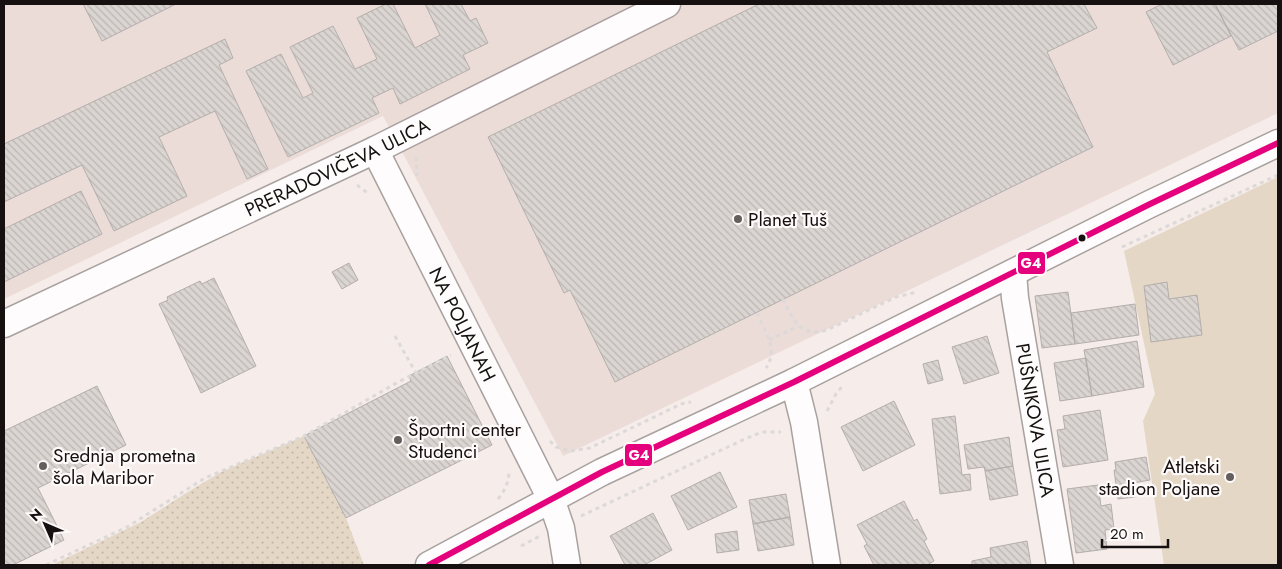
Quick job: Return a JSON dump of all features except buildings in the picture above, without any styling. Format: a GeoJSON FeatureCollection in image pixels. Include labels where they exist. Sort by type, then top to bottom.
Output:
{"type":"FeatureCollection","features":[{"type":"Feature","properties":{"kind":"street","name":"PRERADOVIČEVA ULICA"},"geometry":{"type":"LineString","coordinates":[[4,324],[375,150],[667,4]]}},
{"type":"Feature","properties":{"kind":"street"},"geometry":{"type":"LineString","coordinates":[[429,565],[602,472],[794,382],[1150,204],[1278,144]]}},
{"type":"Feature","properties":{"kind":"street","name":"NA POLJANAH"},"geometry":{"type":"LineString","coordinates":[[375,150],[551,499],[561,528],[567,565]]}},
{"type":"Feature","properties":{"kind":"street","name":"PUŠNIKOVA ULICA"},"geometry":{"type":"LineString","coordinates":[[1013,273],[1015,298],[1060,565]]}},
{"type":"Feature","properties":{"kind":"street"},"geometry":{"type":"LineString","coordinates":[[794,382],[804,422],[828,565]]}},
{"type":"Feature","properties":{"kind":"path"},"geometry":{"type":"LineString","coordinates":[[784,299],[789,312],[799,326],[812,333],[827,330],[896,297],[923,292]]}},
{"type":"Feature","properties":{"kind":"path"},"geometry":{"type":"LineString","coordinates":[[757,313],[771,345],[771,359],[764,370]]}},
{"type":"Feature","properties":{"kind":"path"},"geometry":{"type":"LineString","coordinates":[[769,340],[799,326]]}},
{"type":"Feature","properties":{"kind":"path"},"geometry":{"type":"LineString","coordinates":[[395,336],[416,373]]}},
{"type":"Feature","properties":{"kind":"path"},"geometry":{"type":"LineString","coordinates":[[46,565],[127,527],[205,478],[304,436],[453,354]]}},
{"type":"Feature","properties":{"kind":"path"},"geometry":{"type":"LineString","coordinates":[[564,450],[590,448],[681,404],[699,399]]}},
{"type":"Feature","properties":{"kind":"path"},"geometry":{"type":"LineString","coordinates":[[576,518],[747,438],[762,432],[777,433]]}},
{"type":"Feature","properties":{"kind":"shaded area"},"geometry":{"type":"Polygon","coordinates":[[[4,4],[1278,4],[1278,113],[563,456],[383,116],[4,299],[4,4]]]}},
{"type":"Feature","properties":{"kind":"shaded area"},"geometry":{"type":"Polygon","coordinates":[[[1278,177],[1278,565],[1164,565],[1143,421],[1155,394],[1124,251],[1278,177]]]}},
{"type":"Feature","properties":{"kind":"shaded area"},"geometry":{"type":"Polygon","coordinates":[[[304,436],[346,518],[364,565],[52,565],[141,522],[221,472],[304,436]]]}},
{"type":"Feature","properties":{"kind":"transit line","name":"G4"},"geometry":{"type":"LineString","coordinates":[[429,565],[602,472],[794,382],[1150,204],[1278,143]]}},
{"type":"Feature","properties":{"kind":"place","name":"Planet Tuš"},"geometry":{"type":"Point","coordinates":[738,219]}},
{"type":"Feature","properties":{"kind":"place","name":"Športni center Studenci"},"geometry":{"type":"Point","coordinates":[398,440]}},
{"type":"Feature","properties":{"kind":"place","name":"Srednja prometna šola Maribor"},"geometry":{"type":"Point","coordinates":[43,466]}},
{"type":"Feature","properties":{"kind":"place","name":"Atletski stadion Poljane"},"geometry":{"type":"Point","coordinates":[1230,477]}}]}
